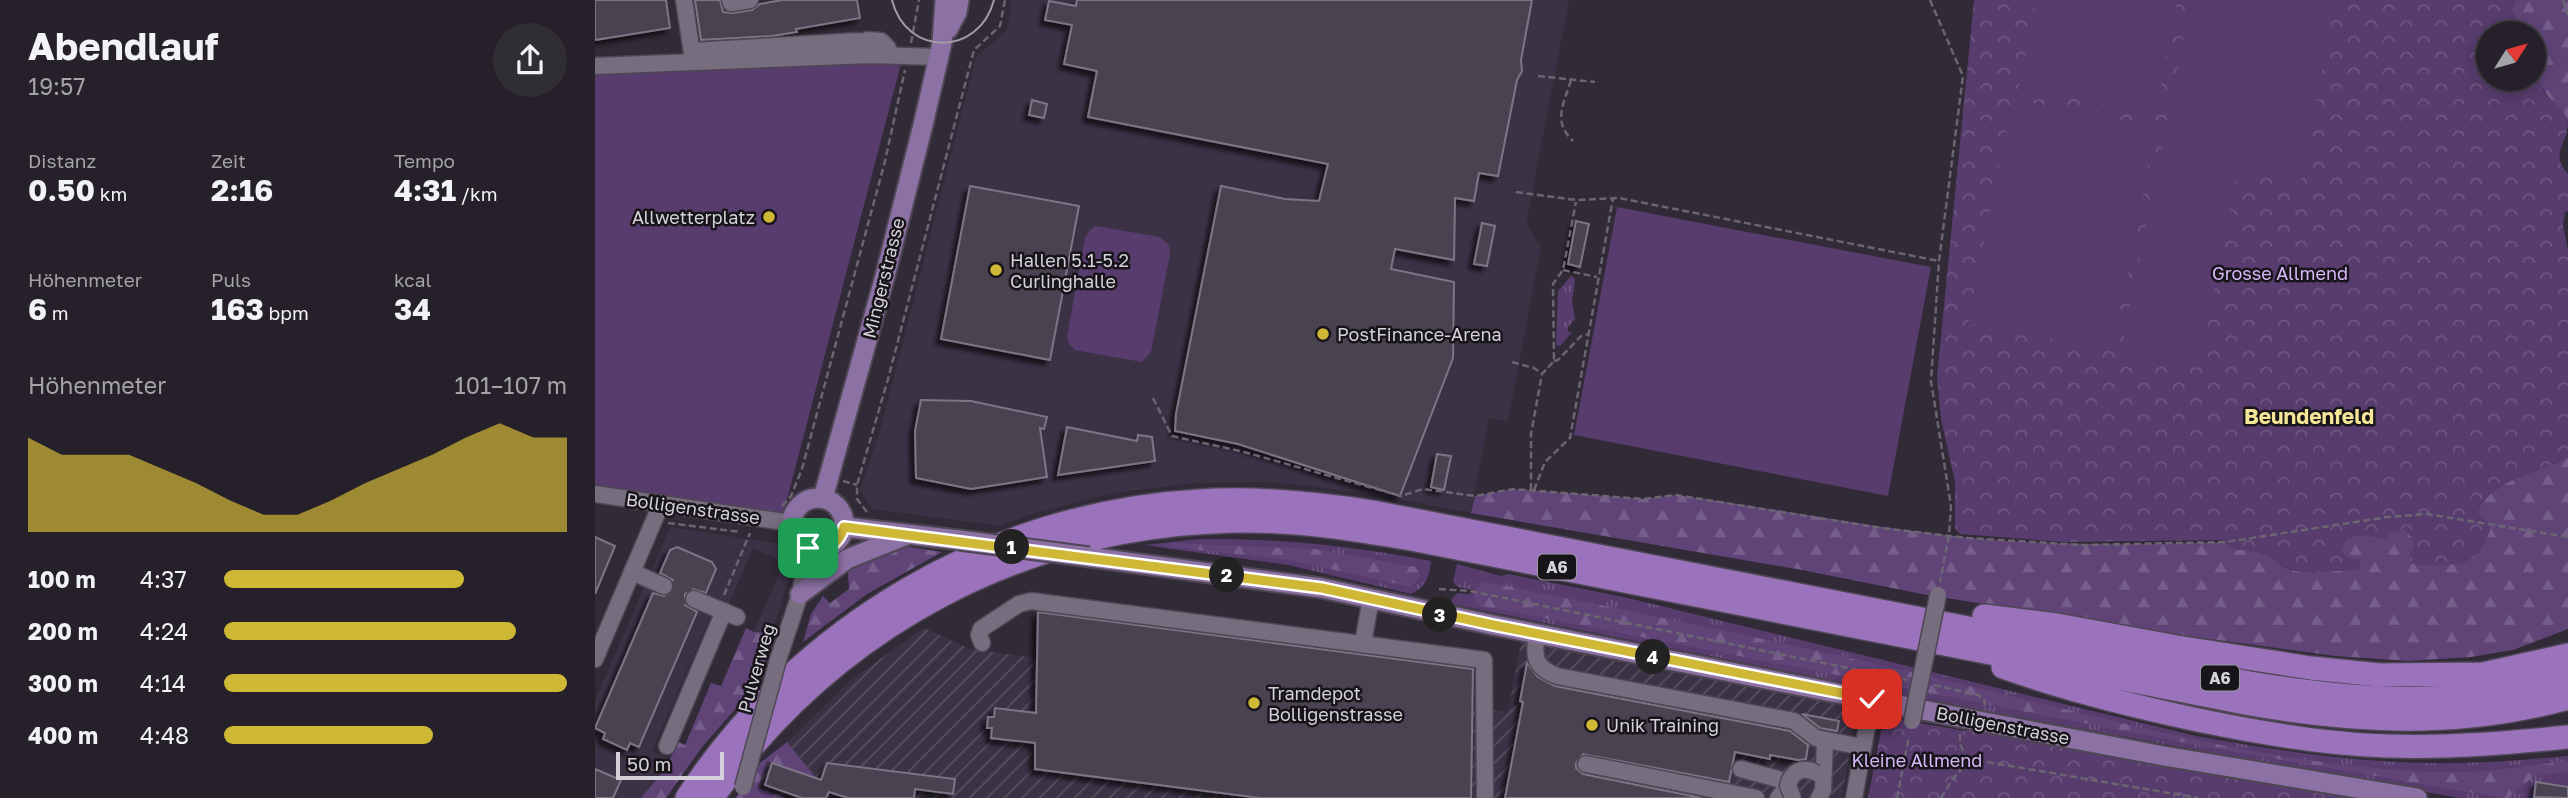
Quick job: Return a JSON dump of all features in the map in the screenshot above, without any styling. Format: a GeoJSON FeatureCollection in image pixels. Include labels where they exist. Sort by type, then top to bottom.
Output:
{"type":"FeatureCollection","features":[{"type":"Feature","properties":{"kind":"highway","name":"A6"},"geometry":{"type":"LineString","coordinates":[[687,798],[720,752],[778,687],[864,616],[933,575],[988,548],[1080,519],[1197,500],[1237,499],[1327,505],[1416,520],[2250,684],[2349,698],[2387,700],[2463,697],[2514,690],[2568,677]]}},
{"type":"Feature","properties":{"kind":"highway","name":"A6"},"geometry":{"type":"LineString","coordinates":[[712,798],[736,766],[791,704],[846,656],[909,612],[1014,562],[1087,539],[1162,525],[1278,522],[1368,532],[2245,704],[2348,719],[2413,721],[2465,718],[2504,713],[2568,698]]}},
{"type":"Feature","properties":{"kind":"highway"},"geometry":{"type":"LineString","coordinates":[[1876,609],[1961,613],[2057,625],[2177,648],[2341,672],[2398,675],[2483,674],[2568,655]]}},
{"type":"Feature","properties":{"kind":"highway"},"geometry":{"type":"LineString","coordinates":[[2451,673],[2519,657],[2568,640]]}},
{"type":"Feature","properties":{"kind":"highway"},"geometry":{"type":"LineString","coordinates":[[1934,642],[2054,685],[2188,718],[2306,739],[2372,745],[2439,746],[2568,737]]}},
{"type":"Feature","properties":{"kind":"main road","name":"Mingerstrasse"},"geometry":{"type":"LineString","coordinates":[[823,498],[881,289],[940,50],[945,0]]}},
{"type":"Feature","properties":{"kind":"main road","name":"Mingerstrasse"},"geometry":{"type":"LineString","coordinates":[[940,50],[957,12],[959,0]]}},
{"type":"Feature","properties":{"kind":"main road"},"geometry":{"type":"LineString","coordinates":[[814,498],[823,498],[840,510],[844,527],[840,538],[832,546],[821,550],[808,548],[797,540],[791,523],[795,511],[803,503],[814,498]]}},
{"type":"Feature","properties":{"kind":"main road","name":"Bolligenstrasse"},"geometry":{"type":"LineString","coordinates":[[844,527],[1274,581],[1371,598],[1537,634],[1984,722],[2164,756],[2417,798]]}},
{"type":"Feature","properties":{"kind":"main road"},"geometry":{"type":"LineString","coordinates":[[800,594],[847,559],[907,535]]}},
{"type":"Feature","properties":{"kind":"street"},"geometry":{"type":"LineString","coordinates":[[684,0],[693,57]]}},
{"type":"Feature","properties":{"kind":"street"},"geometry":{"type":"LineString","coordinates":[[730,0],[731,3],[750,0]]}},
{"type":"Feature","properties":{"kind":"street"},"geometry":{"type":"LineString","coordinates":[[595,66],[862,41],[881,41],[888,48],[889,55]]}},
{"type":"Feature","properties":{"kind":"street"},"geometry":{"type":"LineString","coordinates":[[693,57],[908,55],[940,50]]}},
{"type":"Feature","properties":{"kind":"street","name":"Bolligenstrasse"},"geometry":{"type":"LineString","coordinates":[[595,494],[791,523]]}},
{"type":"Feature","properties":{"kind":"street"},"geometry":{"type":"LineString","coordinates":[[595,659],[661,504]]}},
{"type":"Feature","properties":{"kind":"street","name":"Pulverweg"},"geometry":{"type":"LineString","coordinates":[[741,793],[778,660],[800,594],[808,548]]}},
{"type":"Feature","properties":{"kind":"street"},"geometry":{"type":"LineString","coordinates":[[632,572],[664,586]]}},
{"type":"Feature","properties":{"kind":"street"},"geometry":{"type":"LineString","coordinates":[[1912,720],[1938,595]]}},
{"type":"Feature","properties":{"kind":"street"},"geometry":{"type":"LineString","coordinates":[[667,746],[726,612],[694,598]]}},
{"type":"Feature","properties":{"kind":"street"},"geometry":{"type":"LineString","coordinates":[[1363,643],[1371,598]]}},
{"type":"Feature","properties":{"kind":"street"},"geometry":{"type":"LineString","coordinates":[[982,643],[979,635],[981,629],[1019,604],[1031,601],[1484,660],[1485,798]]}},
{"type":"Feature","properties":{"kind":"street"},"geometry":{"type":"LineString","coordinates":[[1537,634],[1534,653],[1537,661],[1545,670],[1557,676],[1794,721],[1821,740],[1863,747]]}},
{"type":"Feature","properties":{"kind":"street"},"geometry":{"type":"LineString","coordinates":[[1854,798],[1872,699]]}},
{"type":"Feature","properties":{"kind":"street"},"geometry":{"type":"LineString","coordinates":[[1819,798],[1824,782],[1821,740]]}},
{"type":"Feature","properties":{"kind":"street"},"geometry":{"type":"LineString","coordinates":[[1586,764],[1756,798]]}},
{"type":"Feature","properties":{"kind":"street"},"geometry":{"type":"LineString","coordinates":[[1741,769],[1784,791],[1791,777],[1801,769],[1816,773]]}},
{"type":"Feature","properties":{"kind":"path"},"geometry":{"type":"LineString","coordinates":[[775,507],[784,505],[791,496],[802,469],[885,161],[919,0]]}},
{"type":"Feature","properties":{"kind":"path"},"geometry":{"type":"LineString","coordinates":[[867,519],[867,513],[857,499],[857,485],[888,379],[974,50],[1000,26],[1005,0]]}},
{"type":"Feature","properties":{"kind":"path"},"geometry":{"type":"LineString","coordinates":[[1930,0],[1963,76],[1939,261],[1931,381],[1950,488],[1949,535],[1938,595]]}},
{"type":"Feature","properties":{"kind":"path"},"geometry":{"type":"LineString","coordinates":[[2563,0],[2568,15]]}},
{"type":"Feature","properties":{"kind":"path"},"geometry":{"type":"LineString","coordinates":[[1538,76],[1595,82]]}},
{"type":"Feature","properties":{"kind":"path"},"geometry":{"type":"LineString","coordinates":[[1571,80],[1560,118],[1562,128],[1573,141]]}},
{"type":"Feature","properties":{"kind":"path"},"geometry":{"type":"LineString","coordinates":[[1516,192],[1576,200],[1613,198],[1939,261]]}},
{"type":"Feature","properties":{"kind":"path"},"geometry":{"type":"LineString","coordinates":[[1532,490],[1545,462],[1570,438],[1613,198]]}},
{"type":"Feature","properties":{"kind":"path"},"geometry":{"type":"LineString","coordinates":[[1532,490],[1531,434],[1542,374],[1553,360],[1553,284],[1563,270],[1576,200]]}},
{"type":"Feature","properties":{"kind":"path"},"geometry":{"type":"LineString","coordinates":[[1563,270],[1599,277]]}},
{"type":"Feature","properties":{"kind":"path"},"geometry":{"type":"LineString","coordinates":[[1553,360],[1558,360],[1581,336],[1589,334]]}},
{"type":"Feature","properties":{"kind":"path"},"geometry":{"type":"LineString","coordinates":[[1512,362],[1534,368],[1542,374]]}},
{"type":"Feature","properties":{"kind":"path"},"geometry":{"type":"LineString","coordinates":[[1153,398],[1172,436],[1244,452],[1401,496],[1423,489],[1475,496],[1503,490],[1643,499],[1676,495],[1881,528],[2083,545],[2226,542],[2388,517],[2427,514],[2568,537]]}},
{"type":"Feature","properties":{"kind":"path"},"geometry":{"type":"LineString","coordinates":[[653,524],[661,527],[671,523],[761,535]]}},
{"type":"Feature","properties":{"kind":"path"},"geometry":{"type":"LineString","coordinates":[[726,612],[750,533]]}},
{"type":"Feature","properties":{"kind":"path"},"geometry":{"type":"LineString","coordinates":[[1439,589],[1480,593],[1915,681]]}},
{"type":"Feature","properties":{"kind":"path"},"geometry":{"type":"LineString","coordinates":[[1927,684],[1982,696],[1985,703],[1984,722]]}},
{"type":"Feature","properties":{"kind":"path"},"geometry":{"type":"LineString","coordinates":[[1961,717],[1960,744],[1969,763]]}},
{"type":"Feature","properties":{"kind":"path"},"geometry":{"type":"LineString","coordinates":[[1897,798],[1912,720]]}},
{"type":"Feature","properties":{"kind":"path"},"geometry":{"type":"LineString","coordinates":[[1941,798],[1962,768],[1969,763],[2001,763],[2198,798]]}},
{"type":"Feature","properties":{"kind":"shaded area"},"geometry":{"type":"Polygon","coordinates":[[[1012,0],[1569,0],[1526,224],[1541,247],[1508,422],[1489,418],[1471,513],[1376,495],[1255,482],[1194,483],[1113,493],[1035,513],[1000,526],[872,509],[860,490],[881,427],[976,57],[1007,30],[1012,0]]]}},
{"type":"Feature","properties":{"kind":"shaded area"},"geometry":{"type":"Polygon","coordinates":[[[670,527],[786,545],[796,556],[772,632],[754,632],[784,562],[753,548],[728,607],[716,603],[652,751],[671,760],[641,798],[595,798],[595,701],[670,527]]]}},
{"type":"Feature","properties":{"kind":"shaded area"},"geometry":{"type":"Polygon","coordinates":[[[924,628],[970,649],[1289,693],[1300,687],[1508,712],[1521,642],[1858,703],[1842,798],[788,798],[758,788],[767,761],[815,777],[787,742],[852,679],[924,628]]]}},
{"type":"Feature","properties":{"kind":"green space","name":"Grosse Allmend"},"geometry":{"type":"Polygon","coordinates":[[[1974,0],[2516,0],[2511,10],[2518,21],[2476,21],[2476,91],[2544,91],[2567,118],[2560,160],[2568,174],[2568,211],[2565,212],[2563,225],[2568,251],[2568,458],[2504,484],[2484,501],[2477,512],[2491,528],[2482,548],[2467,561],[2452,565],[2410,564],[2409,559],[2415,545],[2411,536],[2403,529],[2392,532],[2385,539],[2356,535],[2346,539],[2341,551],[2349,558],[2359,558],[2360,569],[2317,572],[2290,569],[2265,554],[2236,550],[2222,540],[2063,542],[1960,534],[1955,528],[1955,482],[1941,419],[1937,377],[1974,0]]]}},
{"type":"Feature","properties":{"kind":"green space"},"geometry":{"type":"Polygon","coordinates":[[[2036,0],[2177,0],[2155,114],[2019,87],[2036,0]]]}},
{"type":"Feature","properties":{"kind":"green space"},"geometry":{"type":"Polygon","coordinates":[[[2191,0],[2336,0],[2300,183],[2238,171],[2199,368],[2121,353],[2191,0]]]}},
{"type":"Feature","properties":{"kind":"green space"},"geometry":{"type":"Polygon","coordinates":[[[2516,0],[2568,0],[2568,121],[2544,91],[2546,21],[2518,21],[2511,10],[2516,0]]]}},
{"type":"Feature","properties":{"kind":"green space"},"geometry":{"type":"Polygon","coordinates":[[[903,56],[783,515],[595,486],[595,68],[903,56]]]}},
{"type":"Feature","properties":{"kind":"green space"},"geometry":{"type":"Polygon","coordinates":[[[2012,99],[2156,128],[2112,351],[1968,323],[2012,99]]]}},
{"type":"Feature","properties":{"kind":"green space"},"geometry":{"type":"Polygon","coordinates":[[[1617,207],[1931,267],[1888,496],[1574,435],[1617,207]]]}},
{"type":"Feature","properties":{"kind":"green space"},"geometry":{"type":"Polygon","coordinates":[[[1095,226],[1160,237],[1169,245],[1170,254],[1151,352],[1142,362],[1075,350],[1069,344],[1067,336],[1085,238],[1095,226]]]}},
{"type":"Feature","properties":{"kind":"green space"},"geometry":{"type":"Polygon","coordinates":[[[1571,276],[1575,279],[1572,301],[1575,319],[1568,327],[1568,332],[1572,332],[1560,346],[1556,345],[1558,291],[1571,276]]]}},
{"type":"Feature","properties":{"kind":"green space"},"geometry":{"type":"Polygon","coordinates":[[[2568,458],[2568,629],[2513,650],[2471,657],[2408,661],[2335,656],[2166,633],[1922,594],[1802,570],[1471,513],[1475,496],[1513,489],[1643,499],[1676,495],[1971,538],[2099,544],[2226,542],[2236,550],[2265,554],[2289,569],[2326,572],[2359,569],[2341,551],[2346,539],[2356,535],[2376,536],[2403,529],[2411,536],[2415,545],[2409,559],[2477,512],[2484,501],[2504,484],[2568,458]]]}},
{"type":"Feature","properties":{"kind":"green space"},"geometry":{"type":"Polygon","coordinates":[[[1199,539],[1315,544],[1431,561],[1426,581],[1411,594],[1288,565],[1144,545],[1199,539]]]}},
{"type":"Feature","properties":{"kind":"green space"},"geometry":{"type":"Polygon","coordinates":[[[1169,543],[1315,549],[1416,567],[1421,576],[1411,587],[1289,560],[1164,546],[1169,543]]]}},
{"type":"Feature","properties":{"kind":"green space"},"geometry":{"type":"Polygon","coordinates":[[[903,546],[942,552],[867,594],[803,642],[811,614],[823,596],[830,603],[849,589],[848,571],[903,546]]]}},
{"type":"Feature","properties":{"kind":"green space"},"geometry":{"type":"Polygon","coordinates":[[[1457,564],[1501,576],[1508,574],[1624,597],[2196,736],[2312,754],[2400,762],[2482,762],[2568,756],[2568,798],[2459,798],[1990,712],[1451,604],[1458,593],[1471,594],[1473,590],[1458,587],[1453,582],[1457,564]]]}},
{"type":"Feature","properties":{"kind":"green space"},"geometry":{"type":"Polygon","coordinates":[[[1485,582],[1827,653],[2245,750],[2368,768],[2430,772],[2482,771],[2568,761],[2568,772],[2534,776],[2508,798],[2503,798],[2218,749],[1476,605],[1474,597],[1478,585],[1485,582]]]}},
{"type":"Feature","properties":{"kind":"green space"},"geometry":{"type":"Polygon","coordinates":[[[746,628],[754,632],[774,633],[759,682],[702,747],[666,798],[641,798],[667,766],[678,742],[685,745],[711,683],[721,686],[746,628]]]}},
{"type":"Feature","properties":{"kind":"green space","name":"Kleine Allmend"},"geometry":{"type":"Polygon","coordinates":[[[1895,719],[1966,731],[1975,728],[2367,798],[1868,798],[1881,731],[1895,719]]]}},
{"type":"Feature","properties":{"kind":"green space"},"geometry":{"type":"Polygon","coordinates":[[[787,742],[816,778],[767,761],[758,788],[788,798],[736,798],[760,763],[787,742]]]}},
{"type":"Feature","properties":{"kind":"building"},"geometry":{"type":"Polygon","coordinates":[[[595,0],[666,0],[670,28],[595,40],[595,0]]]}},
{"type":"Feature","properties":{"kind":"building"},"geometry":{"type":"Polygon","coordinates":[[[695,0],[720,0],[723,12],[732,13],[752,10],[760,4],[782,0],[857,0],[860,18],[772,36],[701,40],[695,0]]]}},
{"type":"Feature","properties":{"kind":"building"},"geometry":{"type":"Polygon","coordinates":[[[1077,0],[1532,0],[1521,60],[1522,71],[1517,80],[1498,176],[1479,173],[1474,201],[1455,198],[1454,260],[1395,249],[1391,269],[1454,282],[1453,358],[1400,496],[1238,444],[1175,431],[1176,414],[1221,186],[1285,199],[1319,201],[1328,164],[1088,117],[1097,71],[1064,64],[1072,25],[1045,20],[1049,1],[1076,6],[1077,0]]]}},
{"type":"Feature","properties":{"kind":"building"},"geometry":{"type":"Polygon","coordinates":[[[1032,100],[1047,104],[1044,118],[1029,115],[1032,100]]]}},
{"type":"Feature","properties":{"kind":"building","name":"Hallen 5.1-5.2 Curlinghalle"},"geometry":{"type":"Polygon","coordinates":[[[970,186],[1079,206],[1050,360],[941,339],[970,186]]]}},
{"type":"Feature","properties":{"kind":"building"},"geometry":{"type":"Polygon","coordinates":[[[1576,221],[1589,224],[1580,267],[1568,264],[1576,221]]]}},
{"type":"Feature","properties":{"kind":"building"},"geometry":{"type":"Polygon","coordinates":[[[1482,223],[1495,226],[1487,266],[1474,264],[1482,223]]]}},
{"type":"Feature","properties":{"kind":"building"},"geometry":{"type":"Polygon","coordinates":[[[921,400],[971,401],[1047,417],[1044,429],[1040,428],[1047,477],[971,489],[916,478],[915,431],[921,400]]]}},
{"type":"Feature","properties":{"kind":"building"},"geometry":{"type":"Polygon","coordinates":[[[1067,427],[1137,441],[1138,435],[1152,437],[1155,461],[1058,475],[1067,427]]]}},
{"type":"Feature","properties":{"kind":"building"},"geometry":{"type":"Polygon","coordinates":[[[1437,454],[1451,456],[1444,490],[1431,487],[1437,454]]]}},
{"type":"Feature","properties":{"kind":"building"},"geometry":{"type":"Polygon","coordinates":[[[595,537],[615,546],[595,594],[595,537]]]}},
{"type":"Feature","properties":{"kind":"building"},"geometry":{"type":"Polygon","coordinates":[[[677,547],[712,562],[716,569],[706,593],[693,589],[685,594],[685,605],[697,612],[639,747],[630,743],[627,750],[603,739],[605,733],[595,728],[653,593],[664,596],[673,591],[673,580],[660,573],[670,550],[677,547]]]}},
{"type":"Feature","properties":{"kind":"building","name":"Tramdepot Bolligenstrasse"},"geometry":{"type":"Polygon","coordinates":[[[1038,612],[1473,669],[1471,798],[1260,798],[1035,769],[1035,743],[991,738],[992,728],[987,728],[988,717],[994,717],[995,708],[1036,713],[1038,612]]]}},
{"type":"Feature","properties":{"kind":"building"},"geometry":{"type":"Polygon","coordinates":[[[1527,663],[1538,677],[1555,686],[1790,731],[1808,745],[1806,759],[1770,755],[1770,759],[1735,752],[1729,782],[1583,754],[1576,763],[1576,768],[1583,774],[1702,798],[1505,798],[1523,702],[1520,701],[1527,663]]]}},
{"type":"Feature","properties":{"kind":"building"},"geometry":{"type":"Polygon","coordinates":[[[1802,714],[1839,721],[1837,731],[1820,728],[1802,714]]]}},
{"type":"Feature","properties":{"kind":"building"},"geometry":{"type":"Polygon","coordinates":[[[772,763],[821,780],[827,763],[955,779],[953,794],[915,789],[914,798],[848,798],[829,792],[826,798],[802,798],[765,785],[772,763]]]}},
{"type":"Feature","properties":{"kind":"building"},"geometry":{"type":"Polygon","coordinates":[[[595,769],[621,780],[613,798],[595,798],[595,769]]]}},
{"type":"Feature","properties":{"kind":"building"},"geometry":{"type":"Polygon","coordinates":[[[2536,782],[2568,787],[2568,798],[2534,797],[2536,782]]]}},
{"type":"Feature","properties":{"kind":"tunnel"},"geometry":{"type":"LineString","coordinates":[[664,586],[694,599]]}},
{"type":"Feature","properties":{"kind":"tram line"},"geometry":{"type":"LineString","coordinates":[[892,0],[900,19],[912,32],[926,40],[943,43],[959,40],[974,32],[986,19],[994,0]]}},
{"type":"Feature","properties":{"kind":"place","name":"Allwetterplatz"},"geometry":{"type":"Point","coordinates":[769,217]}},
{"type":"Feature","properties":{"kind":"place","name":"Hallen 5.1-5.2 Curlinghalle"},"geometry":{"type":"Point","coordinates":[996,270]}},
{"type":"Feature","properties":{"kind":"place","name":"PostFinance-Arena"},"geometry":{"type":"Point","coordinates":[1323,334]}},
{"type":"Feature","properties":{"kind":"place","name":"Tramdepot Bolligenstrasse"},"geometry":{"type":"Point","coordinates":[1254,703]}},
{"type":"Feature","properties":{"kind":"place","name":"Unik Training"},"geometry":{"type":"Point","coordinates":[1592,725]}},
{"type":"Feature","properties":{"kind":"district","name":"Beundenfeld"},"geometry":{"type":"Point","coordinates":[2309,416]}},
{"type":"Feature","properties":{"kind":"route"},"geometry":{"type":"LineString","coordinates":[[808,548],[829,548],[840,538],[844,527],[1274,581],[1347,592],[1493,625],[1872,699]]}}]}
